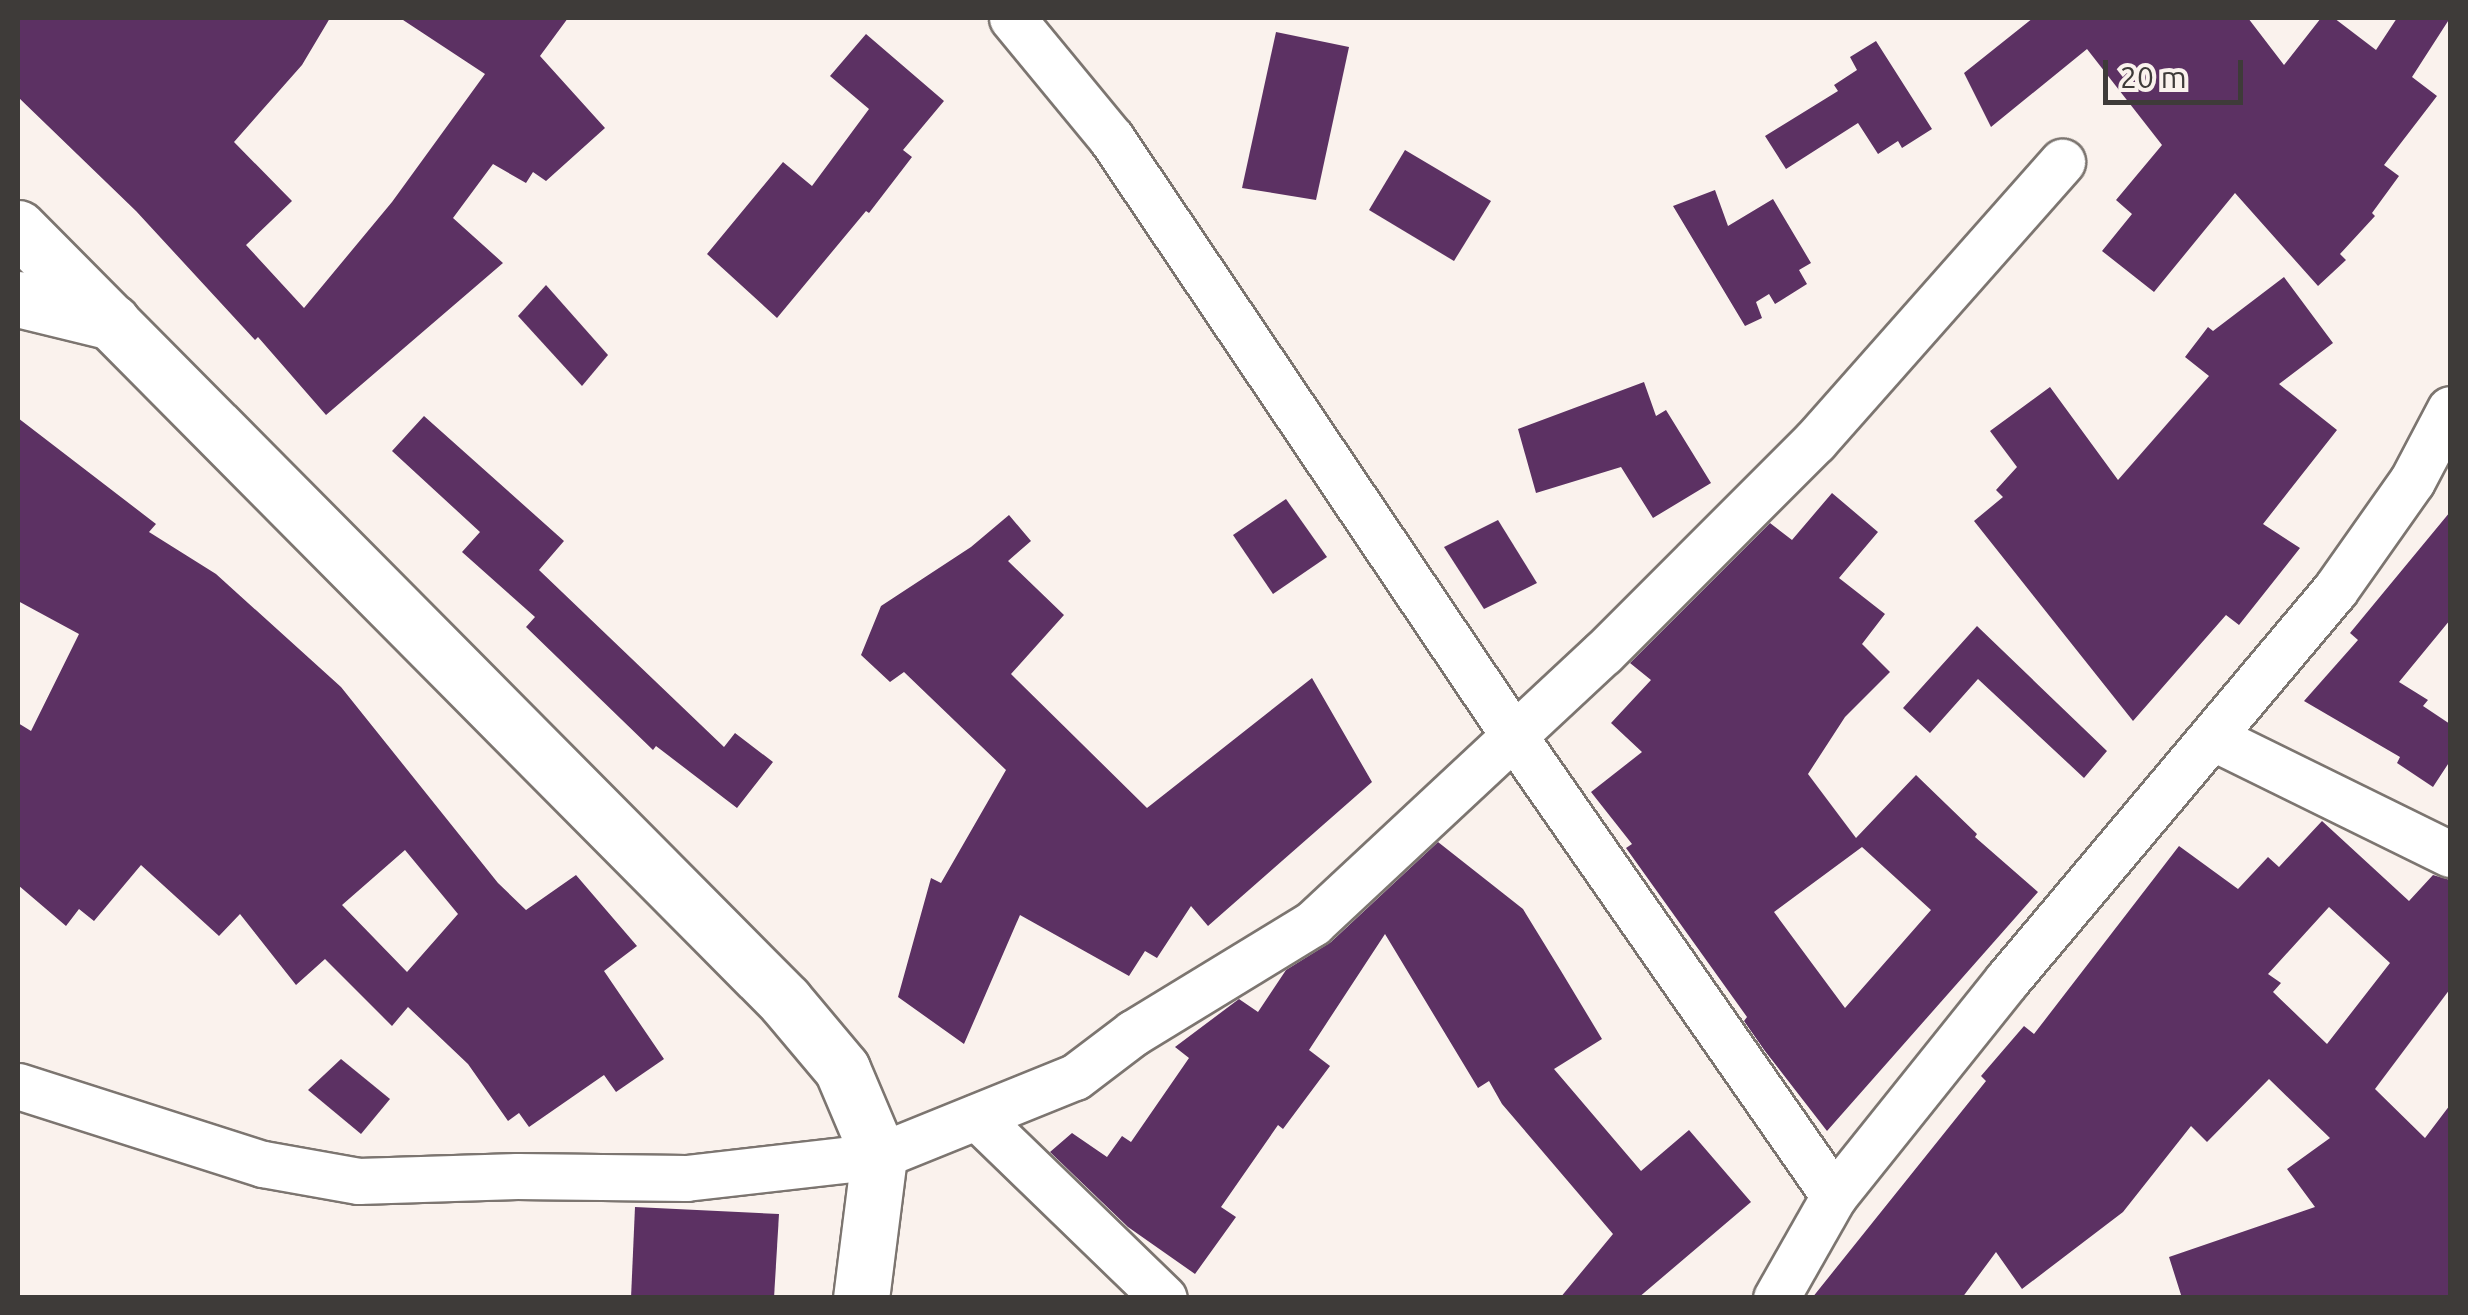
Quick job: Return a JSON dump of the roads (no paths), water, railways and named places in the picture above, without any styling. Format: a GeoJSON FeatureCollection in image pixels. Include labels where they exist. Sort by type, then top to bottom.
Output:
{"type":"FeatureCollection","features":[{"type":"Feature","properties":{"kind":"main road"},"geometry":{"type":"LineString","coordinates":[[18,228],[785,1001],[842,1068],[879,1156],[861,1298]]}},
{"type":"Feature","properties":{"kind":"main road"},"geometry":{"type":"LineString","coordinates":[[18,300],[114,323]]}},
{"type":"Feature","properties":{"kind":"street"},"geometry":{"type":"LineString","coordinates":[[1012,18],[1110,138],[1512,733],[1834,1196]]}},
{"type":"Feature","properties":{"kind":"street"},"geometry":{"type":"LineString","coordinates":[[18,1086],[263,1164],[358,1181],[517,1176],[686,1178],[879,1156],[1075,1077],[1133,1033],[1313,923],[1603,652],[1815,441],[2062,162]]}},
{"type":"Feature","properties":{"kind":"street"},"geometry":{"type":"LineString","coordinates":[[1776,1298],[1834,1196],[2335,590],[2412,481],[2450,410]]}},
{"type":"Feature","properties":{"kind":"street"},"geometry":{"type":"LineString","coordinates":[[2212,737],[2450,854]]}},
{"type":"Feature","properties":{"kind":"street"},"geometry":{"type":"LineString","coordinates":[[977,1117],[1164,1298]]}}]}
